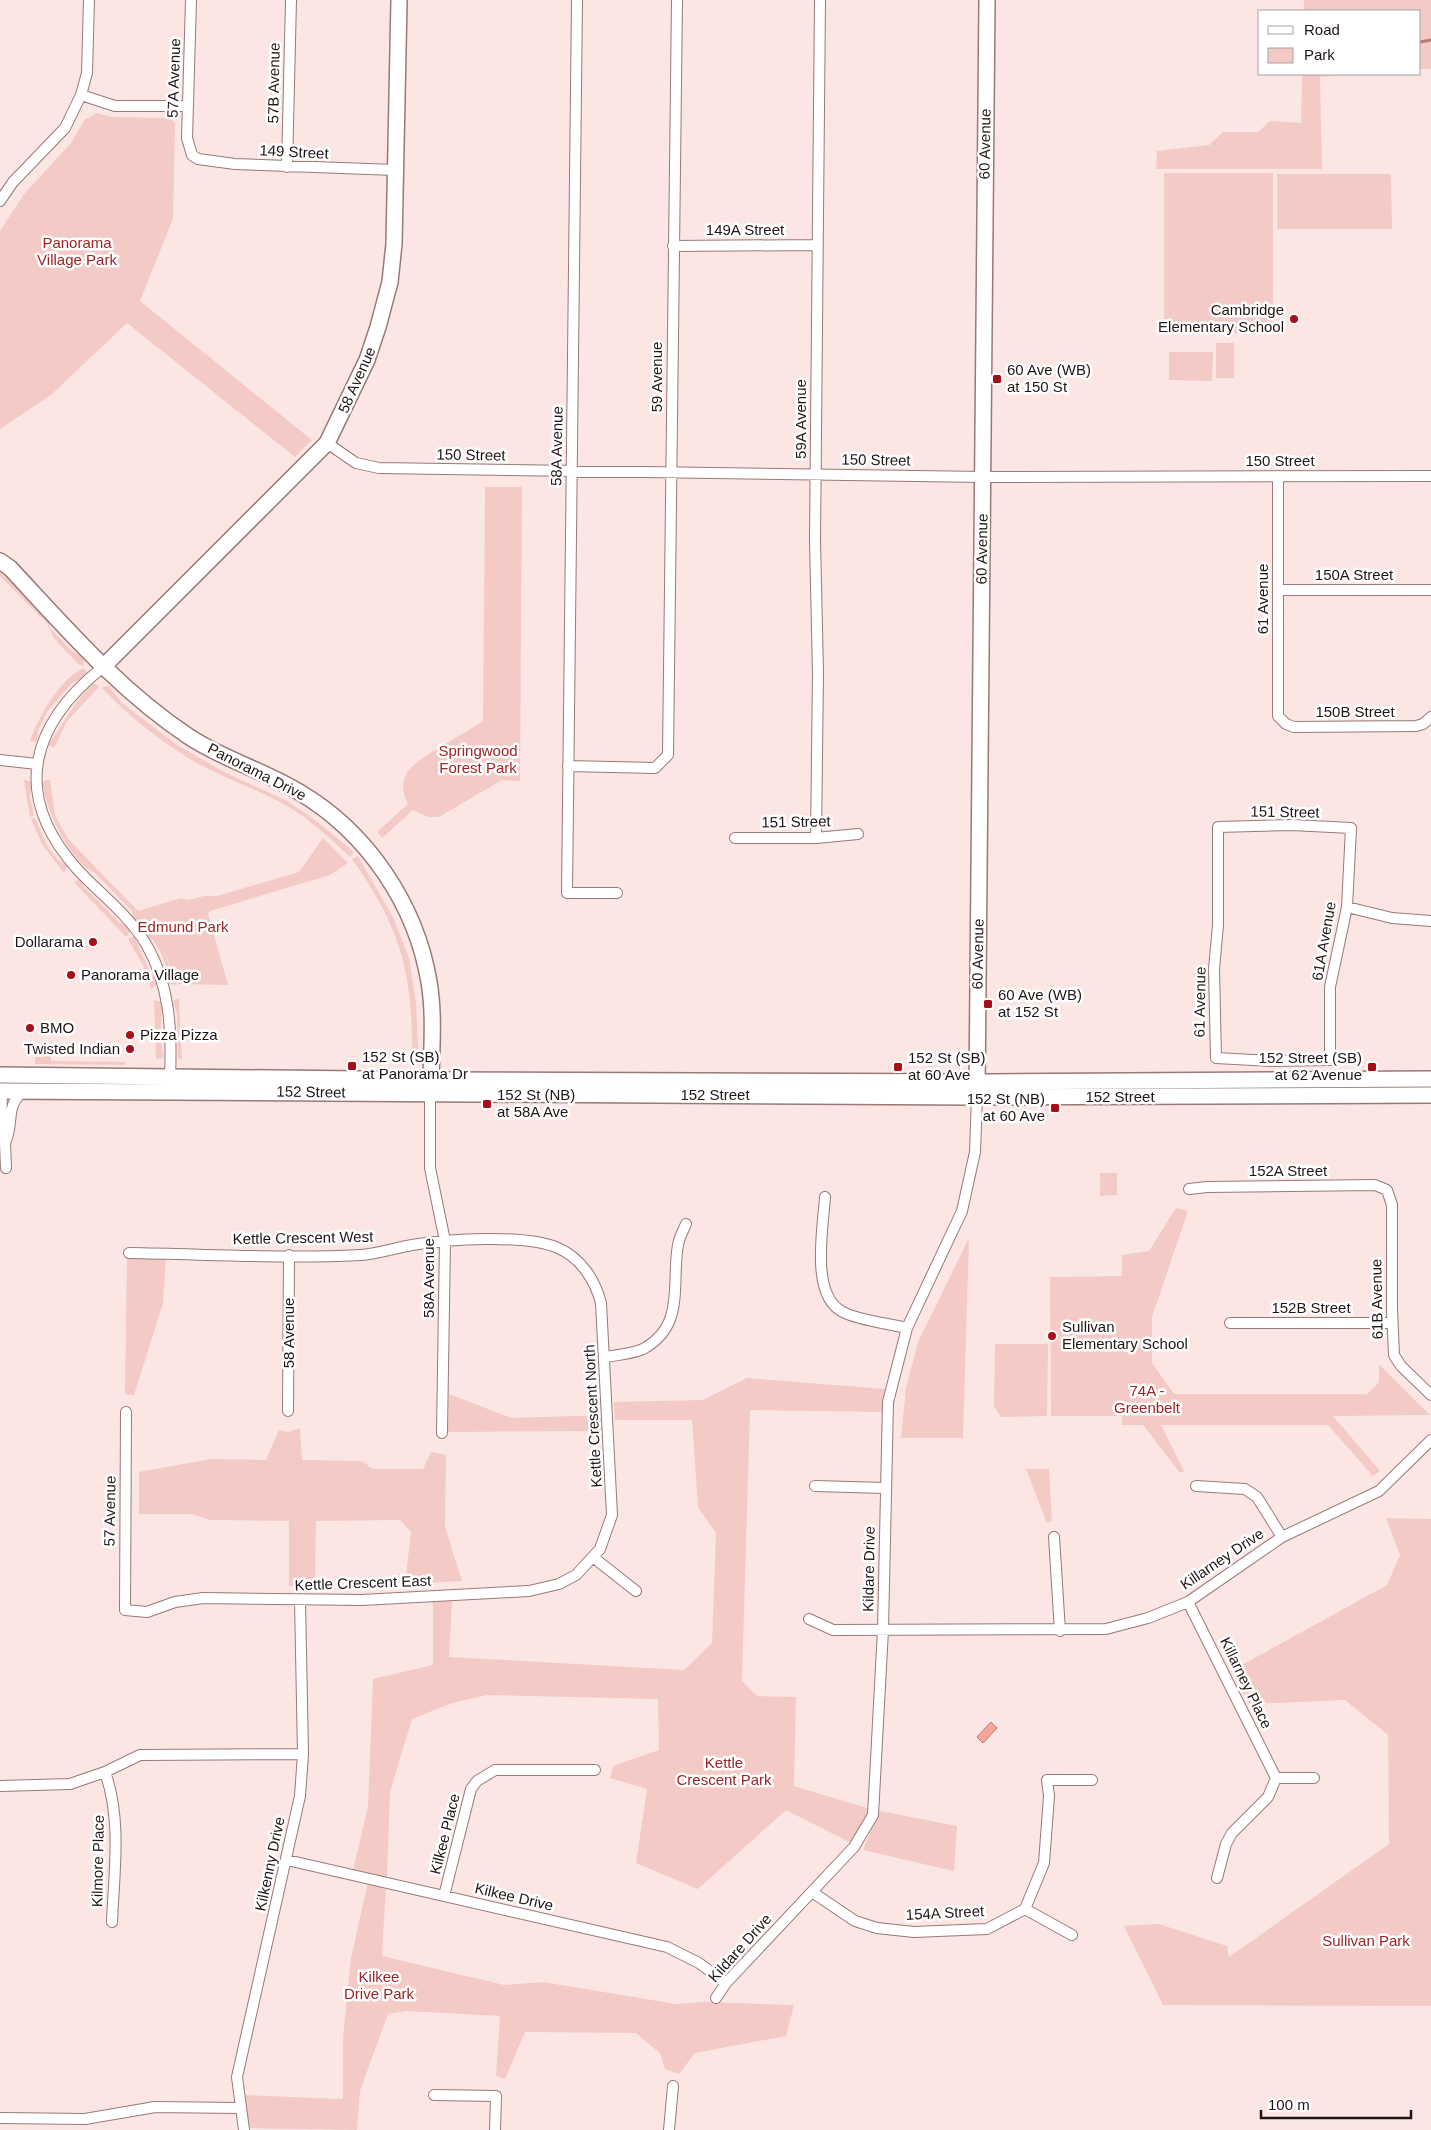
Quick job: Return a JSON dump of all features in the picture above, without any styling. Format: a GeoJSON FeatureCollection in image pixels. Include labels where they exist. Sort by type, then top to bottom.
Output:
{"type":"FeatureCollection","features":[{"type":"Feature","properties":{"kind":"main road","name":"58 Avenue"},"geometry":{"type":"LineString","coordinates":[[103,667],[327,443],[367,360],[390,282],[394,244],[399,0]]}},
{"type":"Feature","properties":{"kind":"main road","name":"60 Avenue"},"geometry":{"type":"LineString","coordinates":[[977,1097],[987,0]]}},
{"type":"Feature","properties":{"kind":"main road","name":"Panorama Drive"},"geometry":{"type":"LineString","coordinates":[[0,561],[10,568],[103,667],[156,713],[190,738],[215,752],[281,782],[309,798],[339,821],[365,846],[398,896],[424,958],[431,1003],[431,1087]]}},
{"type":"Feature","properties":{"kind":"main road","name":"152 Street"},"geometry":{"type":"LineString","coordinates":[[2,1083],[34,1083],[45,1076],[170,1077],[431,1087],[977,1097],[1431,1095]]}},
{"type":"Feature","properties":{"kind":"main road"},"geometry":{"type":"LineString","coordinates":[[143,1092],[168,1083],[170,1077]]}},
{"type":"Feature","properties":{"kind":"main road","name":"152 Street"},"geometry":{"type":"LineString","coordinates":[[2,1083],[23,1091],[143,1092],[431,1087],[1431,1080]]}},
{"type":"Feature","properties":{"kind":"street"},"geometry":{"type":"LineString","coordinates":[[0,201],[13,182],[65,128],[81,95],[88,73],[89,0]]}},
{"type":"Feature","properties":{"kind":"street","name":"57A Avenue"},"geometry":{"type":"LineString","coordinates":[[191,0],[187,138],[192,155]]}},
{"type":"Feature","properties":{"kind":"street","name":"57B Avenue"},"geometry":{"type":"LineString","coordinates":[[287,167],[291,0]]}},
{"type":"Feature","properties":{"kind":"street","name":"58A Avenue"},"geometry":{"type":"LineString","coordinates":[[577,0],[568,892],[617,893]]}},
{"type":"Feature","properties":{"kind":"street","name":"59 Avenue"},"geometry":{"type":"LineString","coordinates":[[568,766],[655,768],[668,755],[677,0]]}},
{"type":"Feature","properties":{"kind":"street","name":"59A Avenue"},"geometry":{"type":"LineString","coordinates":[[816,838],[818,673],[815,474],[820,0]]}},
{"type":"Feature","properties":{"kind":"street"},"geometry":{"type":"LineString","coordinates":[[81,95],[116,106],[188,106]]}},
{"type":"Feature","properties":{"kind":"street","name":"149 Street"},"geometry":{"type":"LineString","coordinates":[[192,155],[198,159],[214,162],[287,167],[395,170]]}},
{"type":"Feature","properties":{"kind":"street","name":"149A Street"},"geometry":{"type":"LineString","coordinates":[[673,246],[817,245]]}},
{"type":"Feature","properties":{"kind":"street","name":"150 Street"},"geometry":{"type":"LineString","coordinates":[[327,443],[356,463],[378,468],[982,477],[1431,476]]}},
{"type":"Feature","properties":{"kind":"street","name":"61 Avenue"},"geometry":{"type":"LineString","coordinates":[[1278,476],[1277,710],[1282,721]]}},
{"type":"Feature","properties":{"kind":"street","name":"150A Street"},"geometry":{"type":"LineString","coordinates":[[1278,590],[1431,590]]}},
{"type":"Feature","properties":{"kind":"street"},"geometry":{"type":"LineString","coordinates":[[103,667],[72,696],[54,718],[44,739],[37,764],[39,800],[52,835],[78,869],[128,918],[146,944],[159,969],[170,1016],[170,1077]]}},
{"type":"Feature","properties":{"kind":"street","name":"150B Street"},"geometry":{"type":"LineString","coordinates":[[1282,721],[1294,727],[1343,728],[1416,726],[1430,718]]}},
{"type":"Feature","properties":{"kind":"street"},"geometry":{"type":"LineString","coordinates":[[0,760],[37,764]]}},
{"type":"Feature","properties":{"kind":"street","name":"151 Street"},"geometry":{"type":"LineString","coordinates":[[1218,826],[1351,828]]}},
{"type":"Feature","properties":{"kind":"street","name":"61 Avenue"},"geometry":{"type":"LineString","coordinates":[[1218,826],[1218,925],[1214,968],[1216,1058],[1272,1061],[1330,1060]]}},
{"type":"Feature","properties":{"kind":"street","name":"61A Avenue"},"geometry":{"type":"LineString","coordinates":[[1330,1060],[1330,987],[1346,907],[1351,828]]}},
{"type":"Feature","properties":{"kind":"street","name":"151 Street"},"geometry":{"type":"LineString","coordinates":[[735,838],[816,838],[858,834]]}},
{"type":"Feature","properties":{"kind":"street"},"geometry":{"type":"LineString","coordinates":[[1346,907],[1392,918],[1431,921]]}},
{"type":"Feature","properties":{"kind":"street"},"geometry":{"type":"LineString","coordinates":[[2,1083],[1,1132],[6,1168]]}},
{"type":"Feature","properties":{"kind":"street","name":"58A Avenue"},"geometry":{"type":"LineString","coordinates":[[431,1087],[430,1173],[445,1240],[442,1432]]}},
{"type":"Feature","properties":{"kind":"street"},"geometry":{"type":"LineString","coordinates":[[4,1143],[10,1131],[12,1103],[23,1091]]}},
{"type":"Feature","properties":{"kind":"street","name":"Kildare Drive"},"geometry":{"type":"LineString","coordinates":[[716,1998],[726,1983],[854,1847],[873,1815],[883,1630],[888,1402],[907,1328],[962,1211],[974,1152],[977,1097]]}},
{"type":"Feature","properties":{"kind":"street","name":"152A Street"},"geometry":{"type":"LineString","coordinates":[[1189,1189],[1207,1186],[1375,1185],[1387,1190]]}},
{"type":"Feature","properties":{"kind":"street","name":"61B Avenue"},"geometry":{"type":"LineString","coordinates":[[1387,1190],[1392,1205],[1393,1349],[1398,1361],[1431,1395]]}},
{"type":"Feature","properties":{"kind":"street"},"geometry":{"type":"LineString","coordinates":[[825,1197],[821,1262],[826,1295],[843,1312],[907,1328]]}},
{"type":"Feature","properties":{"kind":"street"},"geometry":{"type":"LineString","coordinates":[[605,1357],[643,1348],[656,1339],[664,1329],[676,1300],[678,1245],[686,1224]]}},
{"type":"Feature","properties":{"kind":"street","name":"Kettle Crescent West"},"geometry":{"type":"LineString","coordinates":[[129,1253],[369,1254],[445,1240],[535,1242],[558,1248],[569,1254],[588,1272]]}},
{"type":"Feature","properties":{"kind":"street","name":"58 Avenue"},"geometry":{"type":"LineString","coordinates":[[288,1411],[289,1255]]}},
{"type":"Feature","properties":{"kind":"street","name":"Kettle Crescent North"},"geometry":{"type":"LineString","coordinates":[[588,1272],[601,1303],[612,1515],[606,1537],[594,1558]]}},
{"type":"Feature","properties":{"kind":"street","name":"152B Street"},"geometry":{"type":"LineString","coordinates":[[1230,1323],[1392,1323]]}},
{"type":"Feature","properties":{"kind":"street","name":"57 Avenue"},"geometry":{"type":"LineString","coordinates":[[125,1610],[126,1412]]}},
{"type":"Feature","properties":{"kind":"street","name":"Killarney Drive"},"geometry":{"type":"LineString","coordinates":[[809,1619],[833,1630],[1060,1631],[1106,1629],[1148,1618],[1188,1602],[1282,1536],[1379,1491],[1431,1440]]}},
{"type":"Feature","properties":{"kind":"street"},"geometry":{"type":"LineString","coordinates":[[815,1486],[885,1488]]}},
{"type":"Feature","properties":{"kind":"street"},"geometry":{"type":"LineString","coordinates":[[1196,1486],[1245,1489],[1257,1497],[1282,1536]]}},
{"type":"Feature","properties":{"kind":"street"},"geometry":{"type":"LineString","coordinates":[[1054,1537],[1060,1631]]}},
{"type":"Feature","properties":{"kind":"street"},"geometry":{"type":"LineString","coordinates":[[594,1558],[636,1591]]}},
{"type":"Feature","properties":{"kind":"street","name":"Kettle Crescent East"},"geometry":{"type":"LineString","coordinates":[[125,1610],[147,1612],[176,1602],[203,1598],[380,1599],[540,1590],[567,1581],[594,1558]]}},
{"type":"Feature","properties":{"kind":"street","name":"Kilkenny Drive"},"geometry":{"type":"LineString","coordinates":[[244,2130],[239,2108],[237,2077],[300,1796],[303,1754],[300,1600]]}},
{"type":"Feature","properties":{"kind":"street","name":"Killarney Place"},"geometry":{"type":"LineString","coordinates":[[1188,1602],[1276,1778]]}},
{"type":"Feature","properties":{"kind":"street"},"geometry":{"type":"LineString","coordinates":[[0,1786],[70,1784],[105,1772],[140,1755],[303,1754]]}},
{"type":"Feature","properties":{"kind":"street","name":"Kilkee Place"},"geometry":{"type":"LineString","coordinates":[[444,1896],[471,1789],[476,1781],[495,1770],[595,1770]]}},
{"type":"Feature","properties":{"kind":"street","name":"Kilmore Place"},"geometry":{"type":"LineString","coordinates":[[105,1772],[114,1803],[116,1839],[112,1922]]}},
{"type":"Feature","properties":{"kind":"street"},"geometry":{"type":"LineString","coordinates":[[1217,1878],[1226,1844],[1232,1832],[1268,1797],[1276,1778],[1314,1778]]}},
{"type":"Feature","properties":{"kind":"street"},"geometry":{"type":"LineString","coordinates":[[1072,1935],[1025,1908],[1044,1863],[1049,1796],[1047,1780],[1092,1780]]}},
{"type":"Feature","properties":{"kind":"street","name":"Kilkee Drive"},"geometry":{"type":"LineString","coordinates":[[287,1860],[667,1947],[699,1962],[726,1983]]}},
{"type":"Feature","properties":{"kind":"street","name":"154A Street"},"geometry":{"type":"LineString","coordinates":[[812,1892],[855,1920],[877,1928],[914,1932],[987,1928],[1025,1908]]}},
{"type":"Feature","properties":{"kind":"street"},"geometry":{"type":"LineString","coordinates":[[669,2130],[673,2086]]}},
{"type":"Feature","properties":{"kind":"street"},"geometry":{"type":"LineString","coordinates":[[434,2095],[496,2096],[495,2130]]}},
{"type":"Feature","properties":{"kind":"street"},"geometry":{"type":"LineString","coordinates":[[0,2118],[85,2119],[155,2107],[239,2108]]}},
{"type":"Feature","properties":{"kind":"green space"},"geometry":{"type":"Polygon","coordinates":[[[1304,0],[1431,0],[1431,69],[1421,69],[1421,10],[1304,10],[1304,0]]]}},
{"type":"Feature","properties":{"kind":"green space"},"geometry":{"type":"Polygon","coordinates":[[[1302,75],[1345,75],[1320,77],[1322,169],[1156,169],[1157,151],[1209,145],[1223,132],[1258,132],[1270,121],[1301,123],[1302,75]]]}},
{"type":"Feature","properties":{"kind":"green space","name":"Panorama Village Park"},"geometry":{"type":"Polygon","coordinates":[[[96,113],[113,117],[170,118],[175,123],[173,219],[140,301],[312,440],[295,457],[127,323],[52,394],[0,429],[0,231],[24,194],[71,143],[85,119],[96,113]]]}},
{"type":"Feature","properties":{"kind":"green space"},"geometry":{"type":"Polygon","coordinates":[[[1164,173],[1273,173],[1273,333],[1164,333],[1164,173]]]}},
{"type":"Feature","properties":{"kind":"green space"},"geometry":{"type":"Polygon","coordinates":[[[1277,174],[1391,174],[1392,229],[1277,229],[1277,174]]]}},
{"type":"Feature","properties":{"kind":"green space"},"geometry":{"type":"Polygon","coordinates":[[[1216,343],[1234,343],[1234,378],[1216,378],[1216,343]]]}},
{"type":"Feature","properties":{"kind":"green space"},"geometry":{"type":"Polygon","coordinates":[[[1169,352],[1213,352],[1212,381],[1169,380],[1169,352]]]}},
{"type":"Feature","properties":{"kind":"green space","name":"Springwood Forest Park"},"geometry":{"type":"Polygon","coordinates":[[[485,487],[522,487],[520,781],[502,780],[439,817],[428,817],[413,810],[382,838],[377,832],[408,804],[403,786],[404,778],[411,768],[430,753],[483,721],[485,487]]]}},
{"type":"Feature","properties":{"kind":"green space"},"geometry":{"type":"Polygon","coordinates":[[[0,572],[48,620],[50,628],[71,650],[84,659],[84,666],[78,664],[54,638],[46,622],[0,576],[0,572]]]}},
{"type":"Feature","properties":{"kind":"green space"},"geometry":{"type":"Polygon","coordinates":[[[84,668],[87,673],[81,679],[72,683],[47,712],[38,730],[37,742],[30,741],[38,721],[58,689],[75,673],[84,668]]]}},
{"type":"Feature","properties":{"kind":"green space"},"geometry":{"type":"Polygon","coordinates":[[[94,683],[99,686],[67,721],[54,748],[48,745],[78,701],[94,683]]]}},
{"type":"Feature","properties":{"kind":"green space"},"geometry":{"type":"Polygon","coordinates":[[[109,686],[122,703],[177,745],[226,773],[287,801],[314,819],[354,852],[350,857],[316,826],[298,813],[268,796],[195,762],[170,746],[135,719],[102,687],[109,686]]]}},
{"type":"Feature","properties":{"kind":"green space"},"geometry":{"type":"Polygon","coordinates":[[[24,780],[32,782],[30,797],[34,816],[30,817],[24,780]]]}},
{"type":"Feature","properties":{"kind":"green space","name":"Edmund Park"},"geometry":{"type":"Polygon","coordinates":[[[50,780],[55,815],[68,839],[138,911],[181,898],[189,900],[204,896],[217,896],[299,872],[323,838],[348,863],[330,875],[210,911],[208,914],[228,985],[178,984],[160,942],[177,985],[169,984],[169,974],[162,955],[153,940],[148,937],[143,929],[148,923],[147,921],[140,925],[133,917],[132,911],[94,872],[85,867],[68,847],[53,819],[48,805],[43,782],[50,780]]]}},
{"type":"Feature","properties":{"kind":"green space"},"geometry":{"type":"Polygon","coordinates":[[[35,818],[48,847],[57,859],[68,866],[64,873],[42,844],[31,819],[35,818]]]}},
{"type":"Feature","properties":{"kind":"green space"},"geometry":{"type":"Polygon","coordinates":[[[358,856],[393,917],[409,958],[416,1002],[419,1066],[412,1060],[410,1003],[407,978],[401,954],[383,908],[352,859],[358,856]]]}},
{"type":"Feature","properties":{"kind":"green space"},"geometry":{"type":"Polygon","coordinates":[[[80,879],[84,887],[119,922],[131,931],[126,937],[74,882],[80,879]]]}},
{"type":"Feature","properties":{"kind":"green space"},"geometry":{"type":"Polygon","coordinates":[[[134,936],[151,974],[155,977],[157,985],[151,989],[143,965],[128,939],[134,936]]]}},
{"type":"Feature","properties":{"kind":"green space"},"geometry":{"type":"Polygon","coordinates":[[[179,998],[182,1060],[178,1058],[177,1014],[173,1001],[179,998]]]}},
{"type":"Feature","properties":{"kind":"green space"},"geometry":{"type":"Polygon","coordinates":[[[154,1000],[161,1002],[162,1011],[161,1044],[163,1058],[156,1059],[154,1000]]]}},
{"type":"Feature","properties":{"kind":"green space"},"geometry":{"type":"Polygon","coordinates":[[[44,1055],[51,1055],[51,1061],[125,1062],[125,1065],[35,1064],[35,1057],[44,1057],[44,1055]]]}},
{"type":"Feature","properties":{"kind":"green space"},"geometry":{"type":"Polygon","coordinates":[[[1100,1173],[1117,1173],[1117,1195],[1100,1196],[1100,1173]]]}},
{"type":"Feature","properties":{"kind":"green space","name":"74A - Greenbelt"},"geometry":{"type":"Polygon","coordinates":[[[1176,1208],[1188,1211],[1152,1317],[1152,1363],[1174,1394],[1367,1394],[1379,1382],[1379,1364],[1430,1415],[1333,1416],[1380,1471],[1373,1476],[1328,1425],[1161,1425],[1184,1471],[1180,1473],[1143,1425],[1122,1425],[1122,1416],[1051,1416],[1050,1277],[1122,1276],[1122,1255],[1149,1251],[1176,1208]]]}},
{"type":"Feature","properties":{"kind":"green space"},"geometry":{"type":"Polygon","coordinates":[[[969,1238],[963,1438],[901,1438],[906,1388],[918,1342],[969,1238]]]}},
{"type":"Feature","properties":{"kind":"green space"},"geometry":{"type":"Polygon","coordinates":[[[127,1256],[166,1257],[163,1303],[134,1395],[125,1394],[127,1256]]]}},
{"type":"Feature","properties":{"kind":"green space"},"geometry":{"type":"Polygon","coordinates":[[[995,1344],[1048,1344],[1047,1416],[1001,1417],[994,1406],[995,1344]]]}},
{"type":"Feature","properties":{"kind":"green space","name":"Kettle Crescent Park"},"geometry":{"type":"Polygon","coordinates":[[[747,1378],[885,1389],[883,1412],[750,1410],[742,1681],[757,1696],[796,1697],[794,1786],[870,1809],[853,1844],[786,1810],[698,1889],[636,1863],[647,1789],[610,1778],[613,1766],[659,1750],[658,1699],[487,1695],[452,1703],[412,1719],[390,1792],[387,1878],[353,1870],[368,1807],[373,1679],[433,1665],[433,1602],[452,1601],[449,1657],[684,1670],[712,1643],[716,1533],[698,1507],[692,1420],[615,1420],[614,1402],[703,1400],[747,1378]]]}},
{"type":"Feature","properties":{"kind":"green space"},"geometry":{"type":"Polygon","coordinates":[[[449,1394],[511,1418],[605,1415],[606,1431],[448,1432],[449,1394]]]}},
{"type":"Feature","properties":{"kind":"green space"},"geometry":{"type":"Polygon","coordinates":[[[300,1428],[302,1460],[362,1461],[373,1469],[423,1469],[431,1452],[446,1455],[445,1527],[462,1581],[405,1584],[411,1532],[400,1520],[316,1521],[315,1586],[289,1586],[289,1521],[210,1520],[192,1514],[139,1514],[139,1472],[211,1459],[266,1460],[279,1430],[289,1432],[300,1428]]]}},
{"type":"Feature","properties":{"kind":"green space"},"geometry":{"type":"Polygon","coordinates":[[[1026,1469],[1049,1469],[1052,1521],[1047,1523],[1026,1469]]]}},
{"type":"Feature","properties":{"kind":"green space","name":"Sullivan Park"},"geometry":{"type":"Polygon","coordinates":[[[1386,1518],[1431,1519],[1431,2006],[1163,2005],[1124,1926],[1159,1924],[1227,1946],[1229,1957],[1389,1844],[1388,1735],[1345,1700],[1250,1704],[1231,1671],[1387,1585],[1400,1555],[1386,1518]]]}},
{"type":"Feature","properties":{"kind":"green space"},"geometry":{"type":"Polygon","coordinates":[[[880,1811],[957,1826],[954,1871],[863,1850],[880,1811]]]}},
{"type":"Feature","properties":{"kind":"green space","name":"Kilkee Drive Park"},"geometry":{"type":"Polygon","coordinates":[[[368,1882],[386,1885],[382,1956],[504,1985],[543,1982],[676,2004],[704,2002],[794,2005],[786,2036],[695,2053],[679,2074],[665,2069],[660,2053],[636,2033],[525,2032],[505,2079],[496,2076],[500,2016],[406,2011],[388,2014],[360,2091],[357,2130],[246,2128],[242,2095],[343,2099],[343,2037],[351,1958],[368,1882]]]}},
{"type":"Feature","properties":{"kind":"shaded area"},"geometry":{"type":"Polygon","coordinates":[[[991,1722],[997,1728],[983,1743],[977,1737],[991,1722]]]}},
{"type":"Feature","properties":{"kind":"waterway"},"geometry":{"type":"LineString","coordinates":[[1421,42],[1431,40]]}},
{"type":"Feature","properties":{"kind":"place","name":"Cambridge Elementary School"},"geometry":{"type":"Point","coordinates":[1294,319]}},
{"type":"Feature","properties":{"kind":"place","name":"60 Ave (WB) at 150 St"},"geometry":{"type":"Point","coordinates":[997,379]}},
{"type":"Feature","properties":{"kind":"place","name":"Dollarama"},"geometry":{"type":"Point","coordinates":[93,942]}},
{"type":"Feature","properties":{"kind":"place","name":"Panorama Village"},"geometry":{"type":"Point","coordinates":[71,975]}},
{"type":"Feature","properties":{"kind":"place","name":"60 Ave (WB) at 152 St"},"geometry":{"type":"Point","coordinates":[988,1004]}},
{"type":"Feature","properties":{"kind":"place","name":"BMO"},"geometry":{"type":"Point","coordinates":[30,1028]}},
{"type":"Feature","properties":{"kind":"place","name":"Pizza Pizza"},"geometry":{"type":"Point","coordinates":[130,1035]}},
{"type":"Feature","properties":{"kind":"place","name":"Twisted Indian"},"geometry":{"type":"Point","coordinates":[130,1049]}},
{"type":"Feature","properties":{"kind":"place","name":"152 St (SB) at Panorama Dr"},"geometry":{"type":"Point","coordinates":[352,1066]}},
{"type":"Feature","properties":{"kind":"place","name":"152 St (SB) at 60 Ave"},"geometry":{"type":"Point","coordinates":[898,1067]}},
{"type":"Feature","properties":{"kind":"place","name":"152 Street (SB) at 62 Avenue"},"geometry":{"type":"Point","coordinates":[1372,1067]}},
{"type":"Feature","properties":{"kind":"place","name":"152 St (NB) at 58A Ave"},"geometry":{"type":"Point","coordinates":[487,1104]}},
{"type":"Feature","properties":{"kind":"place","name":"152 St (NB) at 60 Ave"},"geometry":{"type":"Point","coordinates":[1055,1108]}},
{"type":"Feature","properties":{"kind":"place","name":"Sullivan Elementary School"},"geometry":{"type":"Point","coordinates":[1052,1336]}}]}
